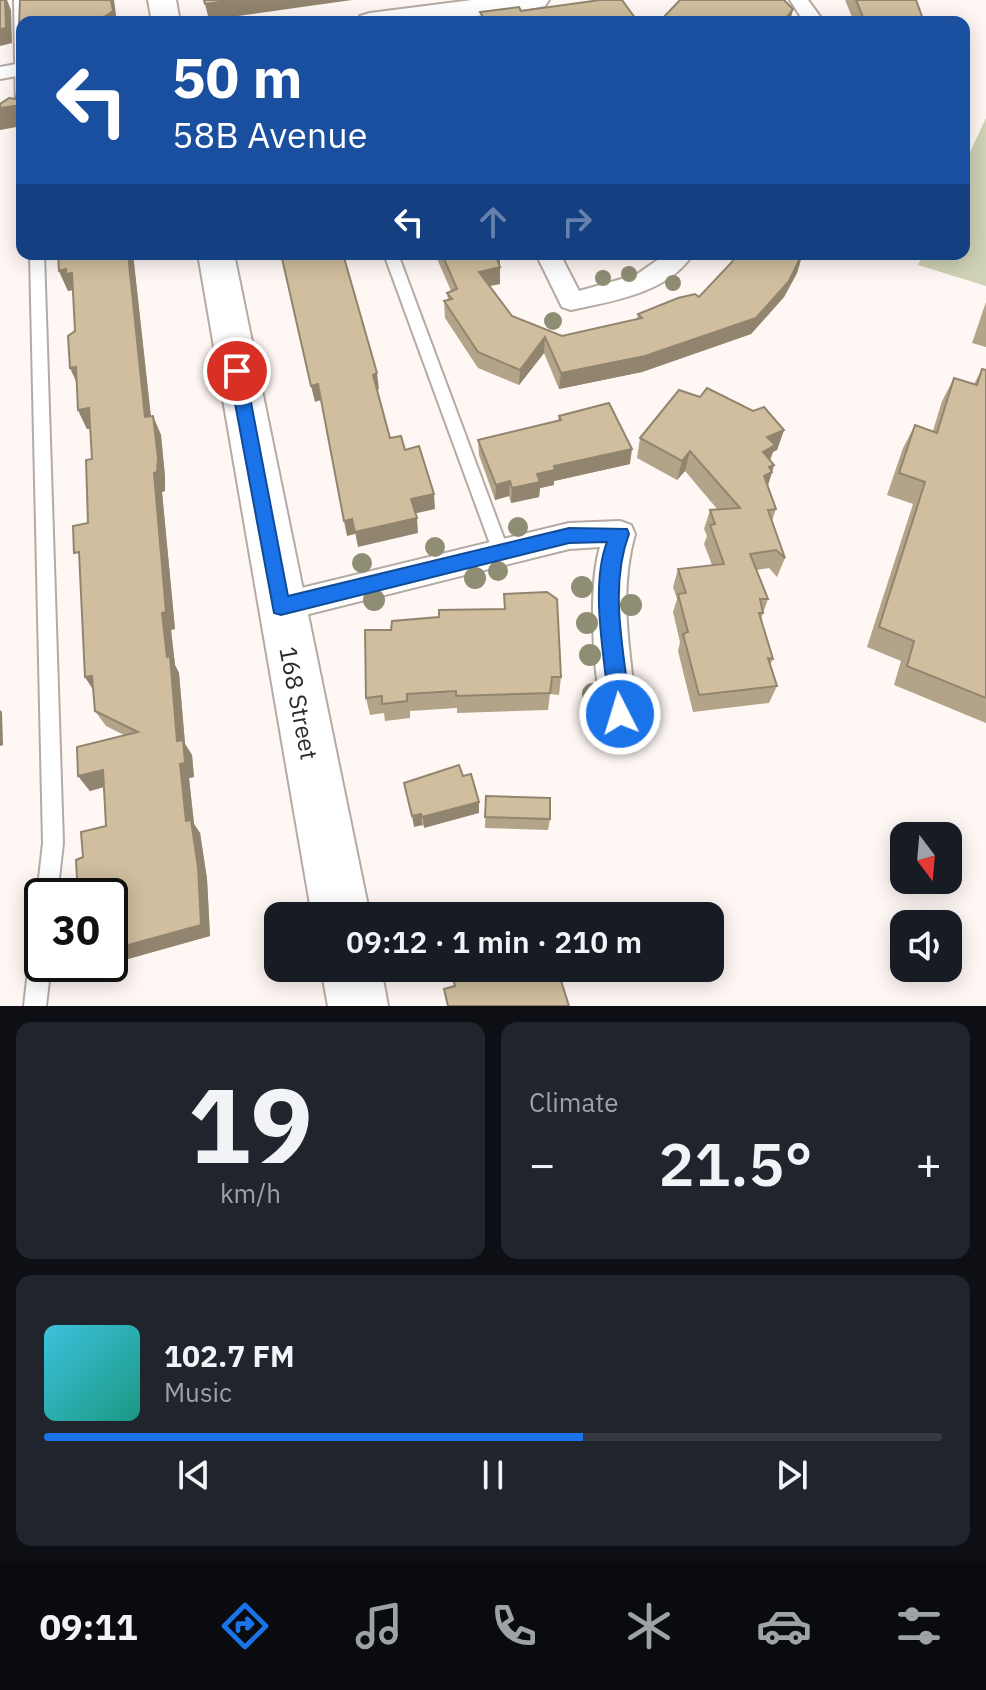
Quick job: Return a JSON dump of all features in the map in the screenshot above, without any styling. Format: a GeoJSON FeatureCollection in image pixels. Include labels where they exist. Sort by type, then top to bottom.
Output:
{"type":"FeatureCollection","features":[{"type":"Feature","properties":{"kind":"main road"},"geometry":{"type":"LineString","coordinates":[[442,16],[535,0]]}},
{"type":"Feature","properties":{"kind":"main road","name":"168 Street"},"geometry":{"type":"LineString","coordinates":[[217,260],[338,902]]}},
{"type":"Feature","properties":{"kind":"main road"},"geometry":{"type":"LineString","coordinates":[[354,982],[358,1006]]}},
{"type":"Feature","properties":{"kind":"street"},"geometry":{"type":"LineString","coordinates":[[551,260],[571,301],[617,291],[649,279],[673,260]]}},
{"type":"Feature","properties":{"kind":"street"},"geometry":{"type":"LineString","coordinates":[[281,607],[569,536],[620,534],[611,557],[609,582],[620,714]]}},
{"type":"Feature","properties":{"kind":"lane"},"geometry":{"type":"LineString","coordinates":[[14,71],[16,3]]}},
{"type":"Feature","properties":{"kind":"lane"},"geometry":{"type":"LineString","coordinates":[[37,260],[53,843],[49,878]]}},
{"type":"Feature","properties":{"kind":"lane"},"geometry":{"type":"LineString","coordinates":[[393,260],[501,552]]}},
{"type":"Feature","properties":{"kind":"lane"},"geometry":{"type":"LineString","coordinates":[[35,1006],[38,982]]}},
{"type":"Feature","properties":{"kind":"green space"},"geometry":{"type":"Polygon","coordinates":[[[986,118],[986,286],[918,265],[920,260],[970,260],[970,152],[986,118]]]}},
{"type":"Feature","properties":{"kind":"building"},"geometry":{"type":"Polygon","coordinates":[[[0,0],[5,0],[6,28],[0,29],[0,0]]]}},
{"type":"Feature","properties":{"kind":"building"},"geometry":{"type":"Polygon","coordinates":[[[20,0],[111,0],[113,11],[106,16],[19,16],[20,0]]]}},
{"type":"Feature","properties":{"kind":"building"},"geometry":{"type":"Polygon","coordinates":[[[204,0],[234,0],[205,4],[204,0]]]}},
{"type":"Feature","properties":{"kind":"building"},"geometry":{"type":"Polygon","coordinates":[[[622,0],[634,16],[482,16],[480,12],[519,7],[521,11],[622,0]]]}},
{"type":"Feature","properties":{"kind":"building"},"geometry":{"type":"Polygon","coordinates":[[[680,0],[784,0],[793,9],[788,16],[665,16],[680,0]]]}},
{"type":"Feature","properties":{"kind":"building"},"geometry":{"type":"Polygon","coordinates":[[[856,0],[916,0],[922,16],[863,16],[856,0]]]}},
{"type":"Feature","properties":{"kind":"building"},"geometry":{"type":"Polygon","coordinates":[[[9,98],[16,99],[16,106],[0,108],[0,104],[9,98]]]}},
{"type":"Feature","properties":{"kind":"building"},"geometry":{"type":"Polygon","coordinates":[[[58,260],[129,260],[145,417],[153,416],[158,458],[157,472],[154,473],[167,657],[170,656],[177,741],[183,740],[185,763],[180,764],[186,821],[191,820],[198,867],[201,925],[128,945],[128,878],[77,878],[76,860],[83,857],[81,832],[106,826],[103,770],[78,776],[77,747],[138,732],[95,711],[92,676],[85,677],[79,552],[74,553],[73,526],[88,523],[86,460],[92,459],[89,408],[78,410],[76,367],[70,368],[68,336],[75,331],[72,273],[66,274],[66,269],[59,271],[58,260]]]}},
{"type":"Feature","properties":{"kind":"building"},"geometry":{"type":"Polygon","coordinates":[[[282,260],[345,260],[377,373],[373,375],[390,438],[401,436],[405,450],[419,446],[434,494],[411,499],[417,518],[355,532],[352,519],[344,521],[318,384],[311,386],[282,260]]]}},
{"type":"Feature","properties":{"kind":"building"},"geometry":{"type":"Polygon","coordinates":[[[445,260],[497,260],[500,267],[479,272],[512,316],[562,336],[642,318],[638,314],[678,298],[695,294],[699,297],[733,260],[799,260],[789,281],[756,318],[645,356],[561,373],[545,337],[520,370],[478,352],[444,301],[452,299],[447,293],[457,289],[445,260]]]}},
{"type":"Feature","properties":{"kind":"building"},"geometry":{"type":"Polygon","coordinates":[[[982,369],[986,370],[986,698],[907,666],[914,641],[879,627],[925,482],[899,473],[915,425],[937,433],[954,378],[977,385],[982,369]]]}},
{"type":"Feature","properties":{"kind":"building"},"geometry":{"type":"Polygon","coordinates":[[[707,388],[753,411],[764,407],[784,430],[767,437],[775,445],[763,452],[774,465],[769,467],[772,472],[764,476],[776,509],[768,510],[785,558],[776,550],[750,554],[768,599],[760,599],[763,613],[759,613],[773,659],[768,658],[777,686],[699,695],[683,634],[688,632],[678,594],[686,593],[678,569],[724,564],[710,525],[715,524],[710,510],[740,508],[690,451],[682,461],[640,438],[679,390],[700,397],[707,388]]]}},
{"type":"Feature","properties":{"kind":"building"},"geometry":{"type":"Polygon","coordinates":[[[609,403],[632,449],[554,466],[555,470],[537,474],[540,482],[512,488],[510,481],[496,485],[478,440],[561,420],[559,416],[609,403]]]}},
{"type":"Feature","properties":{"kind":"building"},"geometry":{"type":"Polygon","coordinates":[[[547,592],[557,599],[561,677],[552,677],[550,693],[456,696],[456,691],[407,694],[407,701],[382,704],[382,696],[366,698],[365,630],[391,630],[392,621],[439,617],[439,610],[505,609],[504,594],[547,592]]]}},
{"type":"Feature","properties":{"kind":"building"},"geometry":{"type":"Polygon","coordinates":[[[459,765],[463,776],[471,774],[479,802],[422,817],[421,814],[412,816],[404,783],[459,765]]]}},
{"type":"Feature","properties":{"kind":"building"},"geometry":{"type":"Polygon","coordinates":[[[486,796],[550,798],[550,819],[485,817],[486,796]]]}},
{"type":"Feature","properties":{"kind":"building"},"geometry":{"type":"Polygon","coordinates":[[[454,982],[561,982],[569,1006],[448,1006],[444,989],[455,986],[454,982]]]}},
{"type":"Feature","properties":{"kind":"route"},"geometry":{"type":"LineString","coordinates":[[237,371],[281,607],[569,536],[620,534],[611,557],[609,582],[620,714]]}}]}
